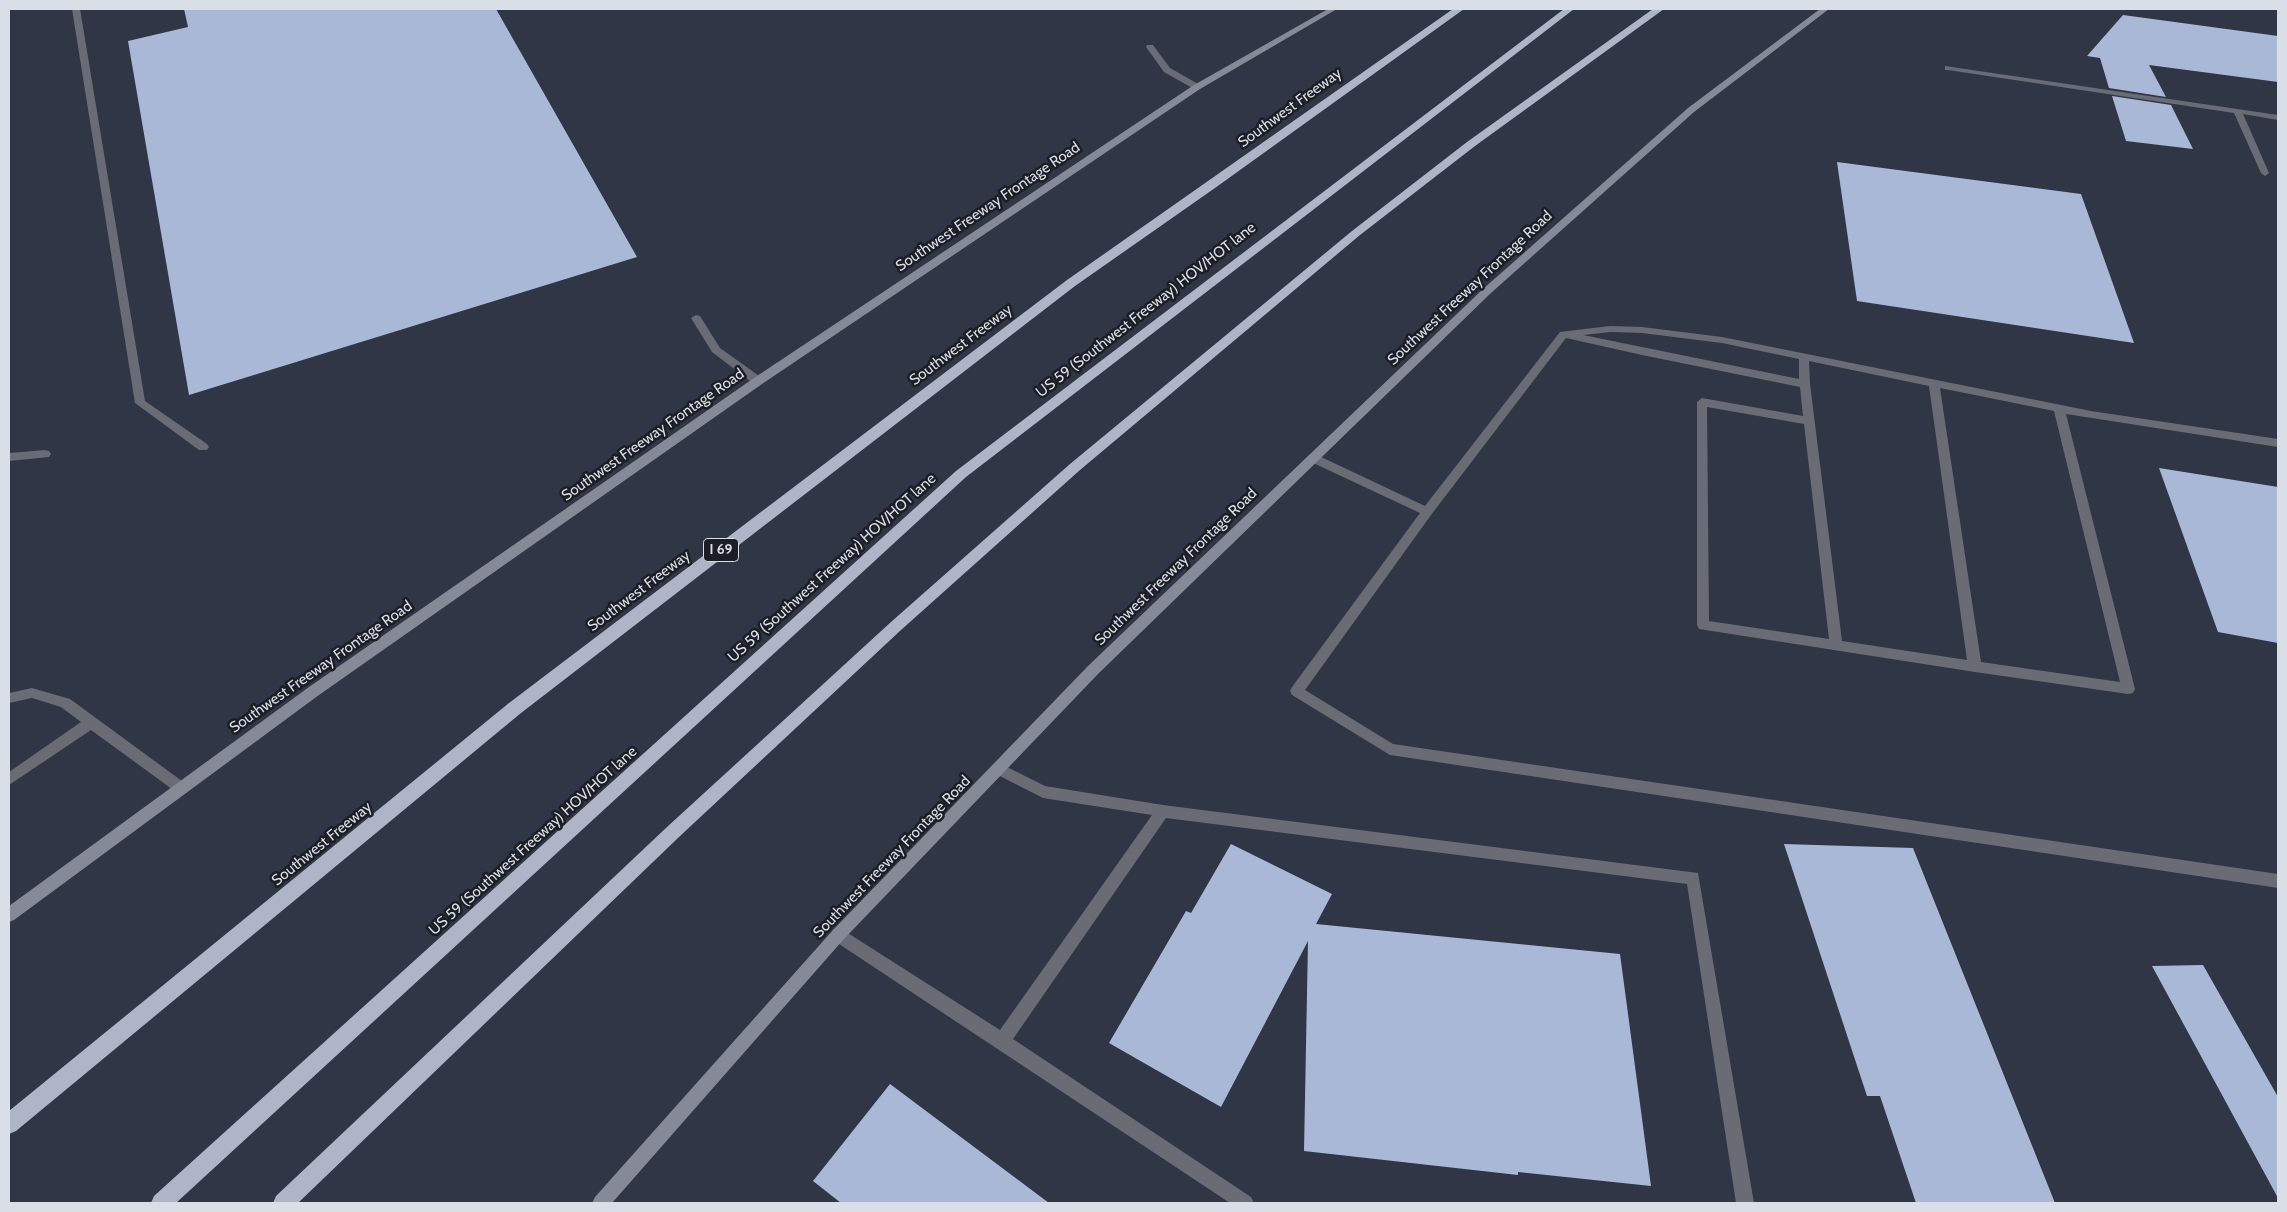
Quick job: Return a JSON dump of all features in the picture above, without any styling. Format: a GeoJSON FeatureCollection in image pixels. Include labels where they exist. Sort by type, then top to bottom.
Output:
{"type":"FeatureCollection","features":[{"type":"Feature","properties":{"kind":"highway","name":"Southwest Freeway"},"geometry":{"type":"LineString","coordinates":[[9,1124],[515,708],[1071,283],[1211,186],[1459,9]]}},
{"type":"Feature","properties":{"kind":"highway","name":"US 59 (Southwest Freeway) HOV/HOT lane"},"geometry":{"type":"LineString","coordinates":[[162,1203],[961,474],[1569,9]]}},
{"type":"Feature","properties":{"kind":"highway"},"geometry":{"type":"LineString","coordinates":[[283,1203],[673,832],[896,626],[1075,467],[1356,233],[1479,138],[1659,9]]}},
{"type":"Feature","properties":{"kind":"main road","name":"Southwest Freeway Frontage Road"},"geometry":{"type":"LineString","coordinates":[[9,915],[314,691],[758,381],[1197,87],[1333,9]]}},
{"type":"Feature","properties":{"kind":"main road","name":"Southwest Freeway Frontage Road"},"geometry":{"type":"LineString","coordinates":[[601,1203],[838,936],[1093,670],[1488,290],[1692,110],[1821,11]]}},
{"type":"Feature","properties":{"kind":"lane"},"geometry":{"type":"LineString","coordinates":[[76,9],[140,404],[203,448]]}},
{"type":"Feature","properties":{"kind":"lane"},"geometry":{"type":"LineString","coordinates":[[1150,47],[1167,70],[1197,87]]}},
{"type":"Feature","properties":{"kind":"lane"},"geometry":{"type":"LineString","coordinates":[[1948,68],[2278,117]]}},
{"type":"Feature","properties":{"kind":"lane"},"geometry":{"type":"LineString","coordinates":[[2237,110],[2265,173]]}},
{"type":"Feature","properties":{"kind":"lane"},"geometry":{"type":"LineString","coordinates":[[696,318],[716,350],[758,381]]}},
{"type":"Feature","properties":{"kind":"lane"},"geometry":{"type":"LineString","coordinates":[[2278,444],[2059,408],[1722,340],[1642,330],[1610,329],[1564,334],[1427,512],[1298,691],[1390,749],[2278,881]]}},
{"type":"Feature","properties":{"kind":"lane"},"geometry":{"type":"LineString","coordinates":[[1564,334],[1642,352],[1805,384]]}},
{"type":"Feature","properties":{"kind":"lane"},"geometry":{"type":"LineString","coordinates":[[1804,356],[1805,384],[1836,645]]}},
{"type":"Feature","properties":{"kind":"lane"},"geometry":{"type":"LineString","coordinates":[[1934,383],[1975,667]]}},
{"type":"Feature","properties":{"kind":"lane"},"geometry":{"type":"LineString","coordinates":[[1810,421],[1702,402],[1704,625],[2128,689],[2059,408]]}},
{"type":"Feature","properties":{"kind":"lane"},"geometry":{"type":"LineString","coordinates":[[9,457],[45,454]]}},
{"type":"Feature","properties":{"kind":"lane"},"geometry":{"type":"LineString","coordinates":[[1312,458],[1427,512]]}},
{"type":"Feature","properties":{"kind":"lane"},"geometry":{"type":"LineString","coordinates":[[9,698],[32,693],[65,703],[181,788]]}},
{"type":"Feature","properties":{"kind":"lane"},"geometry":{"type":"LineString","coordinates":[[9,779],[92,722]]}},
{"type":"Feature","properties":{"kind":"lane"},"geometry":{"type":"LineString","coordinates":[[999,769],[1043,792],[1163,811],[1693,878],[1745,1203]]}},
{"type":"Feature","properties":{"kind":"lane"},"geometry":{"type":"LineString","coordinates":[[1002,1041],[1163,811]]}},
{"type":"Feature","properties":{"kind":"lane"},"geometry":{"type":"LineString","coordinates":[[838,936],[1002,1041],[1246,1203]]}},
{"type":"Feature","properties":{"kind":"building"},"geometry":{"type":"Polygon","coordinates":[[[184,9],[496,9],[637,257],[189,395],[128,41],[188,27],[184,9]]]}},
{"type":"Feature","properties":{"kind":"building"},"geometry":{"type":"Polygon","coordinates":[[[2123,15],[2278,36],[2278,82],[2149,65],[2166,97],[2109,88],[2100,58],[2087,56],[2123,15]]]}},
{"type":"Feature","properties":{"kind":"building"},"geometry":{"type":"Polygon","coordinates":[[[2112,96],[2171,105],[2193,149],[2126,141],[2112,96]]]}},
{"type":"Feature","properties":{"kind":"building"},"geometry":{"type":"Polygon","coordinates":[[[1837,162],[2081,194],[2134,343],[1857,301],[1837,162]]]}},
{"type":"Feature","properties":{"kind":"building"},"geometry":{"type":"Polygon","coordinates":[[[2159,468],[2278,487],[2278,643],[2218,632],[2159,468]]]}},
{"type":"Feature","properties":{"kind":"building"},"geometry":{"type":"Polygon","coordinates":[[[1231,844],[1332,894],[1316,924],[1620,954],[1651,1186],[1518,1172],[1518,1175],[1304,1151],[1308,941],[1221,1107],[1109,1043],[1186,911],[1191,913],[1231,844]]]}},
{"type":"Feature","properties":{"kind":"building"},"geometry":{"type":"Polygon","coordinates":[[[1784,844],[1913,848],[2055,1203],[1916,1203],[1880,1096],[1867,1096],[1784,844]]]}},
{"type":"Feature","properties":{"kind":"building"},"geometry":{"type":"Polygon","coordinates":[[[2203,965],[2278,1097],[2278,1198],[2152,966],[2203,965]]]}},
{"type":"Feature","properties":{"kind":"building"},"geometry":{"type":"Polygon","coordinates":[[[890,1084],[1049,1203],[841,1203],[813,1181],[890,1084]]]}}]}
